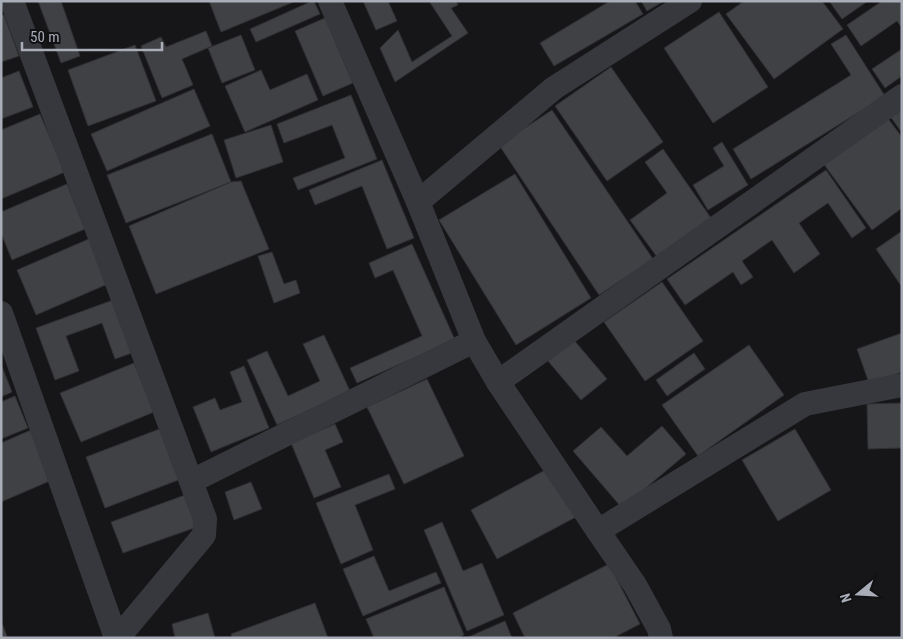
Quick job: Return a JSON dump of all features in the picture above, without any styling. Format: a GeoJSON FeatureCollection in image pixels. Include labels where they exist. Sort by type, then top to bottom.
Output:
{"type":"FeatureCollection","features":[{"type":"Feature","properties":{"kind":"street"},"geometry":{"type":"LineString","coordinates":[[12,1],[206,519],[204,535],[117,638]]}},
{"type":"Feature","properties":{"kind":"street"},"geometry":{"type":"LineString","coordinates":[[330,1],[418,202],[474,341],[498,382],[635,584],[659,629],[661,638]]}},
{"type":"Feature","properties":{"kind":"street"},"geometry":{"type":"LineString","coordinates":[[418,202],[554,88],[690,1]]}},
{"type":"Feature","properties":{"kind":"street"},"geometry":{"type":"LineString","coordinates":[[498,382],[902,96]]}},
{"type":"Feature","properties":{"kind":"street"},"geometry":{"type":"LineString","coordinates":[[1,313],[117,638]]}},
{"type":"Feature","properties":{"kind":"street"},"geometry":{"type":"LineString","coordinates":[[192,481],[474,341]]}},
{"type":"Feature","properties":{"kind":"street"},"geometry":{"type":"LineString","coordinates":[[598,531],[805,404],[902,386]]}},
{"type":"Feature","properties":{"kind":"building"},"geometry":{"type":"Polygon","coordinates":[[[38,1],[61,1],[80,56],[61,63],[38,1]]]}},
{"type":"Feature","properties":{"kind":"building"},"geometry":{"type":"Polygon","coordinates":[[[209,1],[296,1],[221,32],[209,1]]]}},
{"type":"Feature","properties":{"kind":"building"},"geometry":{"type":"Polygon","coordinates":[[[314,1],[320,14],[256,42],[250,29],[314,1]]]}},
{"type":"Feature","properties":{"kind":"building"},"geometry":{"type":"Polygon","coordinates":[[[363,1],[388,1],[397,21],[376,30],[363,1]]]}},
{"type":"Feature","properties":{"kind":"building"},"geometry":{"type":"Polygon","coordinates":[[[429,1],[456,1],[458,5],[451,8],[468,33],[395,82],[380,48],[398,30],[412,62],[452,36],[429,1]]]}},
{"type":"Feature","properties":{"kind":"building"},"geometry":{"type":"Polygon","coordinates":[[[610,1],[635,1],[643,14],[554,66],[540,43],[610,1]]]}},
{"type":"Feature","properties":{"kind":"building"},"geometry":{"type":"Polygon","coordinates":[[[641,1],[664,1],[647,11],[641,1]]]}},
{"type":"Feature","properties":{"kind":"building"},"geometry":{"type":"Polygon","coordinates":[[[744,1],[822,1],[843,29],[774,79],[726,14],[744,1]]]}},
{"type":"Feature","properties":{"kind":"building"},"geometry":{"type":"Polygon","coordinates":[[[829,1],[868,1],[842,19],[829,1]]]}},
{"type":"Feature","properties":{"kind":"building"},"geometry":{"type":"Polygon","coordinates":[[[882,1],[902,1],[902,28],[897,21],[861,46],[847,25],[882,1]]]}},
{"type":"Feature","properties":{"kind":"building"},"geometry":{"type":"Polygon","coordinates":[[[719,12],[768,87],[713,123],[664,48],[719,12]]]}},
{"type":"Feature","properties":{"kind":"building"},"geometry":{"type":"Polygon","coordinates":[[[1,15],[4,15],[19,56],[1,62],[1,15]]]}},
{"type":"Feature","properties":{"kind":"building"},"geometry":{"type":"Polygon","coordinates":[[[325,18],[353,83],[323,96],[295,31],[325,18]]]}},
{"type":"Feature","properties":{"kind":"building"},"geometry":{"type":"Polygon","coordinates":[[[206,31],[212,46],[182,59],[193,85],[162,98],[141,46],[161,37],[166,47],[206,31]]]}},
{"type":"Feature","properties":{"kind":"building"},"geometry":{"type":"Polygon","coordinates":[[[241,35],[255,70],[222,83],[208,48],[241,35]]]}},
{"type":"Feature","properties":{"kind":"building"},"geometry":{"type":"Polygon","coordinates":[[[846,35],[885,96],[751,179],[733,149],[851,75],[831,44],[846,35]]]}},
{"type":"Feature","properties":{"kind":"building"},"geometry":{"type":"Polygon","coordinates":[[[135,45],[156,101],[88,126],[68,70],[135,45]]]}},
{"type":"Feature","properties":{"kind":"building"},"geometry":{"type":"Polygon","coordinates":[[[902,49],[902,76],[885,88],[872,69],[902,49]]]}},
{"type":"Feature","properties":{"kind":"building"},"geometry":{"type":"Polygon","coordinates":[[[611,67],[663,142],[607,181],[555,106],[611,67]]]}},
{"type":"Feature","properties":{"kind":"building"},"geometry":{"type":"Polygon","coordinates":[[[261,70],[270,90],[307,74],[318,100],[245,132],[225,86],[261,70]]]}},
{"type":"Feature","properties":{"kind":"building"},"geometry":{"type":"Polygon","coordinates":[[[19,71],[33,107],[1,119],[1,78],[19,71]]]}},
{"type":"Feature","properties":{"kind":"building"},"geometry":{"type":"Polygon","coordinates":[[[194,89],[210,126],[107,171],[91,134],[194,89]]]}},
{"type":"Feature","properties":{"kind":"building"},"geometry":{"type":"Polygon","coordinates":[[[351,95],[377,159],[298,190],[293,178],[345,158],[332,125],[284,143],[277,124],[351,95]]]}},
{"type":"Feature","properties":{"kind":"building"},"geometry":{"type":"Polygon","coordinates":[[[902,108],[902,133],[890,116],[902,108]]]}},
{"type":"Feature","properties":{"kind":"building"},"geometry":{"type":"Polygon","coordinates":[[[552,110],[653,259],[599,295],[499,145],[552,110]]]}},
{"type":"Feature","properties":{"kind":"building"},"geometry":{"type":"Polygon","coordinates":[[[40,114],[65,172],[1,199],[1,130],[40,114]]]}},
{"type":"Feature","properties":{"kind":"building"},"geometry":{"type":"Polygon","coordinates":[[[886,116],[902,137],[902,208],[872,230],[823,163],[886,116]]]}},
{"type":"Feature","properties":{"kind":"building"},"geometry":{"type":"Polygon","coordinates":[[[271,125],[283,162],[236,178],[224,140],[271,125]]]}},
{"type":"Feature","properties":{"kind":"building"},"geometry":{"type":"Polygon","coordinates":[[[212,134],[231,182],[126,223],[107,175],[212,134]]]}},
{"type":"Feature","properties":{"kind":"building"},"geometry":{"type":"Polygon","coordinates":[[[722,142],[748,185],[708,210],[693,185],[724,166],[713,148],[722,142]]]}},
{"type":"Feature","properties":{"kind":"building"},"geometry":{"type":"Polygon","coordinates":[[[663,149],[711,218],[657,257],[630,220],[667,193],[645,162],[663,149]]]}},
{"type":"Feature","properties":{"kind":"building"},"geometry":{"type":"Polygon","coordinates":[[[382,160],[414,238],[387,249],[362,186],[315,205],[309,190],[382,160]]]}},
{"type":"Feature","properties":{"kind":"building"},"geometry":{"type":"Polygon","coordinates":[[[826,170],[866,228],[852,238],[828,203],[799,223],[820,254],[794,273],[772,240],[742,261],[753,277],[741,285],[733,272],[685,305],[667,279],[826,170]]]}},
{"type":"Feature","properties":{"kind":"building"},"geometry":{"type":"Polygon","coordinates":[[[515,174],[591,298],[516,345],[439,220],[515,174]]]}},
{"type":"Feature","properties":{"kind":"building"},"geometry":{"type":"Polygon","coordinates":[[[241,181],[269,249],[156,294],[129,226],[231,182],[241,181]]]}},
{"type":"Feature","properties":{"kind":"building"},"geometry":{"type":"Polygon","coordinates":[[[67,184],[85,229],[12,260],[1,233],[1,212],[67,184]]]}},
{"type":"Feature","properties":{"kind":"building"},"geometry":{"type":"Polygon","coordinates":[[[902,231],[902,287],[876,249],[902,231]]]}},
{"type":"Feature","properties":{"kind":"building"},"geometry":{"type":"Polygon","coordinates":[[[91,238],[110,283],[36,315],[17,270],[91,238]]]}},
{"type":"Feature","properties":{"kind":"building"},"geometry":{"type":"Polygon","coordinates":[[[412,244],[455,340],[357,383],[350,368],[422,336],[393,270],[375,278],[369,263],[412,244]]]}},
{"type":"Feature","properties":{"kind":"building"},"geometry":{"type":"Polygon","coordinates":[[[272,252],[284,284],[296,280],[300,293],[274,303],[258,256],[272,252]]]}},
{"type":"Feature","properties":{"kind":"building"},"geometry":{"type":"Polygon","coordinates":[[[662,282],[703,341],[645,381],[604,322],[662,282]]]}},
{"type":"Feature","properties":{"kind":"building"},"geometry":{"type":"Polygon","coordinates":[[[113,300],[132,353],[115,359],[102,323],[66,336],[79,371],[55,380],[36,328],[113,300]]]}},
{"type":"Feature","properties":{"kind":"building"},"geometry":{"type":"Polygon","coordinates":[[[902,333],[902,372],[869,383],[857,349],[902,333]]]}},
{"type":"Feature","properties":{"kind":"building"},"geometry":{"type":"Polygon","coordinates":[[[324,335],[350,391],[277,425],[247,360],[267,351],[288,396],[320,381],[303,344],[324,335]]]}},
{"type":"Feature","properties":{"kind":"building"},"geometry":{"type":"Polygon","coordinates":[[[573,339],[607,379],[581,400],[548,361],[573,339]]]}},
{"type":"Feature","properties":{"kind":"building"},"geometry":{"type":"Polygon","coordinates":[[[749,345],[784,395],[698,456],[662,405],[749,345]]]}},
{"type":"Feature","properties":{"kind":"building"},"geometry":{"type":"Polygon","coordinates":[[[694,353],[705,369],[667,396],[656,380],[694,353]]]}},
{"type":"Feature","properties":{"kind":"building"},"geometry":{"type":"Polygon","coordinates":[[[134,363],[154,412],[81,442],[60,393],[134,363]]]}},
{"type":"Feature","properties":{"kind":"building"},"geometry":{"type":"Polygon","coordinates":[[[1,364],[12,392],[1,397],[1,364]]]}},
{"type":"Feature","properties":{"kind":"building"},"geometry":{"type":"Polygon","coordinates":[[[244,366],[269,428],[211,452],[193,407],[215,398],[220,410],[242,402],[230,372],[244,366]]]}},
{"type":"Feature","properties":{"kind":"building"},"geometry":{"type":"Polygon","coordinates":[[[427,379],[464,456],[404,484],[367,407],[427,379]]]}},
{"type":"Feature","properties":{"kind":"building"},"geometry":{"type":"Polygon","coordinates":[[[15,396],[28,428],[1,439],[1,402],[15,396]]]}},
{"type":"Feature","properties":{"kind":"building"},"geometry":{"type":"Polygon","coordinates":[[[902,403],[902,448],[868,449],[867,404],[902,403]]]}},
{"type":"Feature","properties":{"kind":"building"},"geometry":{"type":"Polygon","coordinates":[[[335,424],[343,442],[325,450],[341,487],[314,498],[291,443],[335,424]]]}},
{"type":"Feature","properties":{"kind":"building"},"geometry":{"type":"Polygon","coordinates":[[[662,426],[686,454],[622,508],[573,451],[601,427],[627,456],[662,426]]]}},
{"type":"Feature","properties":{"kind":"building"},"geometry":{"type":"Polygon","coordinates":[[[162,428],[181,479],[105,508],[86,457],[162,428]]]}},
{"type":"Feature","properties":{"kind":"building"},"geometry":{"type":"Polygon","coordinates":[[[795,429],[831,490],[778,521],[742,460],[795,429]]]}},
{"type":"Feature","properties":{"kind":"building"},"geometry":{"type":"Polygon","coordinates":[[[31,430],[52,480],[1,502],[1,443],[31,430]]]}},
{"type":"Feature","properties":{"kind":"building"},"geometry":{"type":"Polygon","coordinates":[[[549,468],[576,517],[497,559],[471,510],[549,468]]]}},
{"type":"Feature","properties":{"kind":"building"},"geometry":{"type":"Polygon","coordinates":[[[389,474],[395,489],[355,505],[373,550],[341,564],[316,503],[389,474]]]}},
{"type":"Feature","properties":{"kind":"building"},"geometry":{"type":"Polygon","coordinates":[[[251,482],[262,509],[234,520],[225,492],[251,482]]]}},
{"type":"Feature","properties":{"kind":"building"},"geometry":{"type":"Polygon","coordinates":[[[185,495],[197,527],[123,553],[111,522],[185,495]]]}},
{"type":"Feature","properties":{"kind":"building"},"geometry":{"type":"Polygon","coordinates":[[[442,522],[463,571],[482,563],[504,615],[467,631],[424,530],[442,522]]]}},
{"type":"Feature","properties":{"kind":"building"},"geometry":{"type":"Polygon","coordinates":[[[374,556],[389,591],[436,572],[441,583],[363,616],[343,569],[374,556]]]}},
{"type":"Feature","properties":{"kind":"building"},"geometry":{"type":"Polygon","coordinates":[[[609,564],[640,624],[613,638],[525,638],[513,613],[609,564]]]}},
{"type":"Feature","properties":{"kind":"building"},"geometry":{"type":"Polygon","coordinates":[[[444,587],[464,635],[458,638],[374,638],[366,619],[444,587]]]}},
{"type":"Feature","properties":{"kind":"building"},"geometry":{"type":"Polygon","coordinates":[[[315,603],[328,638],[232,638],[231,634],[315,603]]]}},
{"type":"Feature","properties":{"kind":"building"},"geometry":{"type":"Polygon","coordinates":[[[208,613],[215,638],[175,638],[172,624],[208,613]]]}},
{"type":"Feature","properties":{"kind":"building"},"geometry":{"type":"Polygon","coordinates":[[[1,621],[7,636],[2,638],[1,638],[1,621]]]}},
{"type":"Feature","properties":{"kind":"building"},"geometry":{"type":"Polygon","coordinates":[[[505,621],[512,638],[466,638],[505,621]]]}}]}
